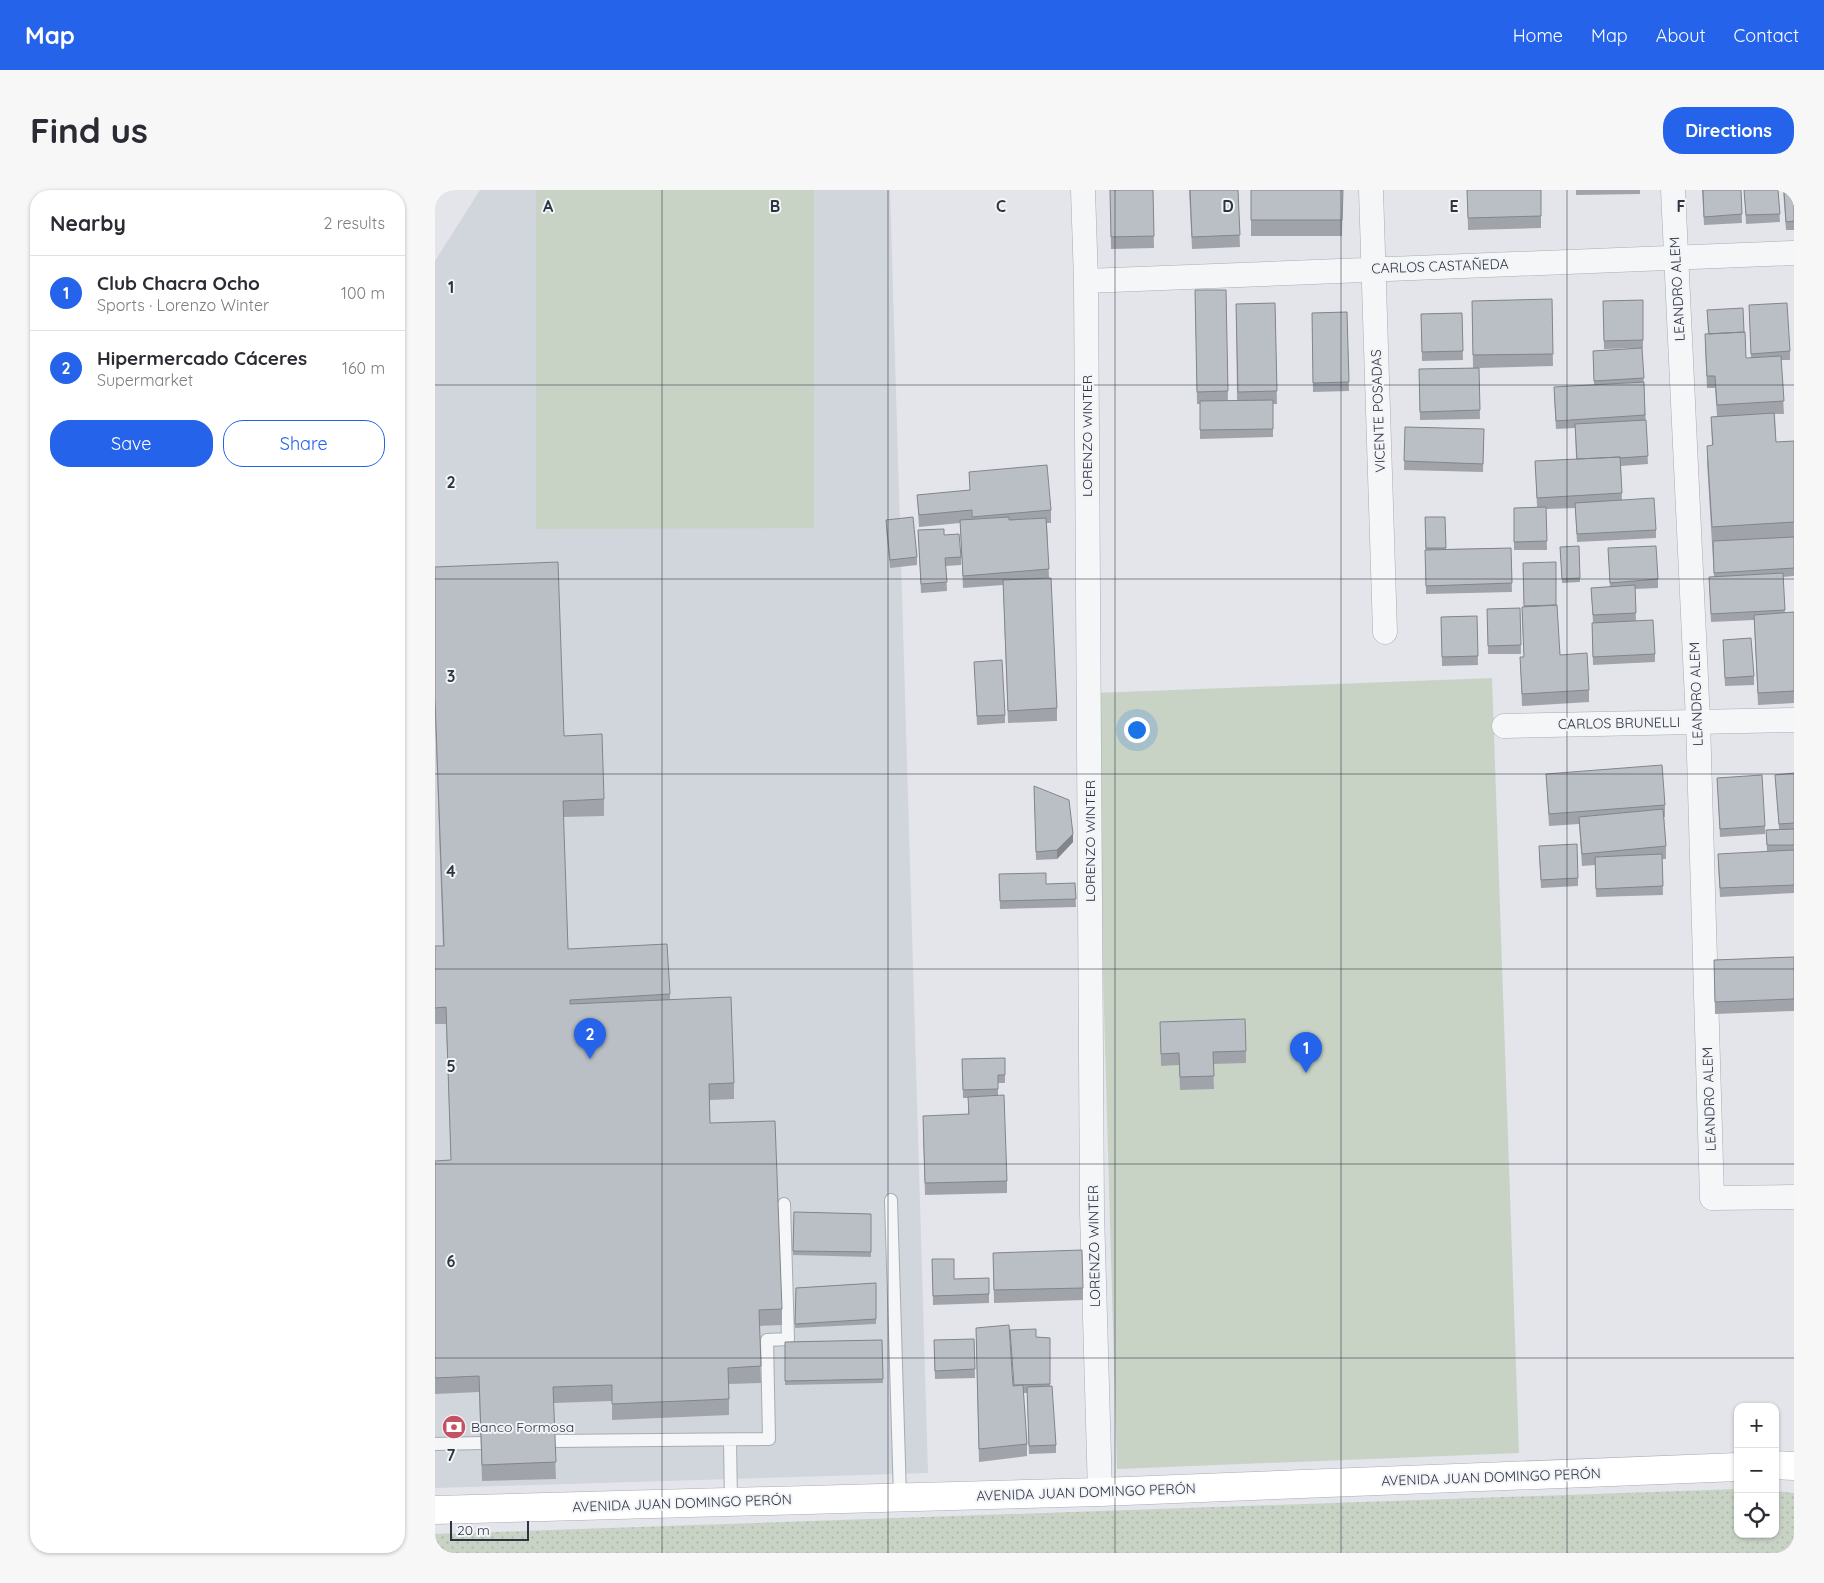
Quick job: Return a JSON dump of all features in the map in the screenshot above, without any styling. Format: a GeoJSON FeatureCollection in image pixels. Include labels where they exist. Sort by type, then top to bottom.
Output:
{"type":"FeatureCollection","features":[{"type":"Feature","properties":{"kind":"main road"},"geometry":{"type":"LineString","coordinates":[[1779,1465],[1794,1466]]}},
{"type":"Feature","properties":{"kind":"main road","name":"AVENIDA JUAN DOMINGO PERÓN"},"geometry":{"type":"LineString","coordinates":[[435,1510],[1100,1492],[1734,1467]]}},
{"type":"Feature","properties":{"kind":"street","name":"LORENZO WINTER"},"geometry":{"type":"LineString","coordinates":[[1083,190],[1086,281],[1092,1202],[1100,1492]]}},
{"type":"Feature","properties":{"kind":"street","name":"VICENTE POSADAS"},"geometry":{"type":"LineString","coordinates":[[1371,190],[1385,632]]}},
{"type":"Feature","properties":{"kind":"street","name":"LEANDRO ALEM"},"geometry":{"type":"LineString","coordinates":[[1673,190],[1698,721],[1712,1198],[1794,1197]]}},
{"type":"Feature","properties":{"kind":"street","name":"CARLOS CASTAÑEDA"},"geometry":{"type":"LineString","coordinates":[[1086,281],[1794,253]]}},
{"type":"Feature","properties":{"kind":"street","name":"CARLOS BRUNELLI"},"geometry":{"type":"LineString","coordinates":[[1504,726],[1794,720]]}},
{"type":"Feature","properties":{"kind":"lane"},"geometry":{"type":"LineString","coordinates":[[891,1200],[900,1497]]}},
{"type":"Feature","properties":{"kind":"lane"},"geometry":{"type":"LineString","coordinates":[[555,1441],[769,1439],[767,1340],[789,1339],[784,1204]]}},
{"type":"Feature","properties":{"kind":"lane"},"geometry":{"type":"LineString","coordinates":[[729,1440],[731,1502]]}},
{"type":"Feature","properties":{"kind":"lane"},"geometry":{"type":"LineString","coordinates":[[435,1444],[481,1443]]}},
{"type":"Feature","properties":{"kind":"shaded area"},"geometry":{"type":"Polygon","coordinates":[[[480,190],[890,190],[928,1473],[435,1488],[435,261],[480,190]]]}},
{"type":"Feature","properties":{"kind":"green space"},"geometry":{"type":"Polygon","coordinates":[[[536,190],[814,190],[814,528],[536,529],[536,190]]]}},
{"type":"Feature","properties":{"kind":"green space"},"geometry":{"type":"Polygon","coordinates":[[[1492,678],[1519,1453],[1117,1469],[1095,693],[1492,678]]]}},
{"type":"Feature","properties":{"kind":"green space"},"geometry":{"type":"Polygon","coordinates":[[[1734,1489],[1734,1538],[1779,1538],[1779,1491],[1794,1493],[1794,1553],[435,1553],[435,1534],[1734,1489]]]}},
{"type":"Feature","properties":{"kind":"building"},"geometry":{"type":"Polygon","coordinates":[[[1110,190],[1153,190],[1154,236],[1111,237],[1110,190]]]}},
{"type":"Feature","properties":{"kind":"building"},"geometry":{"type":"Polygon","coordinates":[[[1190,190],[1238,190],[1240,235],[1192,237],[1190,190]]]}},
{"type":"Feature","properties":{"kind":"building"},"geometry":{"type":"Polygon","coordinates":[[[1251,190],[1343,190],[1342,220],[1251,220],[1251,190]]]}},
{"type":"Feature","properties":{"kind":"building"},"geometry":{"type":"Polygon","coordinates":[[[1467,190],[1541,190],[1541,216],[1468,218],[1467,190]]]}},
{"type":"Feature","properties":{"kind":"building"},"geometry":{"type":"Polygon","coordinates":[[[1703,190],[1741,190],[1742,214],[1704,217],[1703,190]]]}},
{"type":"Feature","properties":{"kind":"building"},"geometry":{"type":"Polygon","coordinates":[[[1744,190],[1778,190],[1780,214],[1746,215],[1744,190]]]}},
{"type":"Feature","properties":{"kind":"building"},"geometry":{"type":"Polygon","coordinates":[[[1784,190],[1794,190],[1794,221],[1786,222],[1784,190]]]}},
{"type":"Feature","properties":{"kind":"building"},"geometry":{"type":"Polygon","coordinates":[[[1195,290],[1226,290],[1228,391],[1197,392],[1195,290]]]}},
{"type":"Feature","properties":{"kind":"building"},"geometry":{"type":"Polygon","coordinates":[[[1552,299],[1553,354],[1473,355],[1472,301],[1552,299]]]}},
{"type":"Feature","properties":{"kind":"building"},"geometry":{"type":"Polygon","coordinates":[[[1643,300],[1643,340],[1604,341],[1603,301],[1643,300]]]}},
{"type":"Feature","properties":{"kind":"building"},"geometry":{"type":"Polygon","coordinates":[[[1275,303],[1277,391],[1238,392],[1236,304],[1275,303]]]}},
{"type":"Feature","properties":{"kind":"building"},"geometry":{"type":"Polygon","coordinates":[[[1787,303],[1790,351],[1751,354],[1749,305],[1787,303]]]}},
{"type":"Feature","properties":{"kind":"building"},"geometry":{"type":"Polygon","coordinates":[[[1743,308],[1744,332],[1709,334],[1707,310],[1743,308]]]}},
{"type":"Feature","properties":{"kind":"building"},"geometry":{"type":"Polygon","coordinates":[[[1347,312],[1349,382],[1313,383],[1312,313],[1347,312]]]}},
{"type":"Feature","properties":{"kind":"building"},"geometry":{"type":"Polygon","coordinates":[[[1462,313],[1463,351],[1422,352],[1421,314],[1462,313]]]}},
{"type":"Feature","properties":{"kind":"building"},"geometry":{"type":"Polygon","coordinates":[[[1745,332],[1746,358],[1781,356],[1784,401],[1717,405],[1715,376],[1707,376],[1705,334],[1745,332]]]}},
{"type":"Feature","properties":{"kind":"building"},"geometry":{"type":"Polygon","coordinates":[[[1642,348],[1644,378],[1594,381],[1593,351],[1642,348]]]}},
{"type":"Feature","properties":{"kind":"building"},"geometry":{"type":"Polygon","coordinates":[[[1479,368],[1480,410],[1420,412],[1419,369],[1479,368]]]}},
{"type":"Feature","properties":{"kind":"building"},"geometry":{"type":"Polygon","coordinates":[[[1644,382],[1645,415],[1556,421],[1554,387],[1644,382]]]}},
{"type":"Feature","properties":{"kind":"building"},"geometry":{"type":"Polygon","coordinates":[[[1273,400],[1273,429],[1200,430],[1200,401],[1273,400]]]}},
{"type":"Feature","properties":{"kind":"building"},"geometry":{"type":"Polygon","coordinates":[[[1774,413],[1776,442],[1794,441],[1794,522],[1712,527],[1707,446],[1713,445],[1711,417],[1774,413]]]}},
{"type":"Feature","properties":{"kind":"building"},"geometry":{"type":"Polygon","coordinates":[[[1646,420],[1648,456],[1577,459],[1575,424],[1646,420]]]}},
{"type":"Feature","properties":{"kind":"building"},"geometry":{"type":"Polygon","coordinates":[[[1405,427],[1484,429],[1483,464],[1404,461],[1405,427]]]}},
{"type":"Feature","properties":{"kind":"building"},"geometry":{"type":"Polygon","coordinates":[[[1620,457],[1622,493],[1537,498],[1535,461],[1620,457]]]}},
{"type":"Feature","properties":{"kind":"building"},"geometry":{"type":"Polygon","coordinates":[[[1047,465],[1051,510],[972,517],[972,510],[919,515],[917,495],[970,490],[969,472],[1047,465]]]}},
{"type":"Feature","properties":{"kind":"building"},"geometry":{"type":"Polygon","coordinates":[[[1654,498],[1656,530],[1577,534],[1575,503],[1654,498]]]}},
{"type":"Feature","properties":{"kind":"building"},"geometry":{"type":"Polygon","coordinates":[[[1546,507],[1547,541],[1514,542],[1514,508],[1546,507]]]}},
{"type":"Feature","properties":{"kind":"building"},"geometry":{"type":"Polygon","coordinates":[[[913,517],[917,557],[890,560],[886,520],[913,517]]]}},
{"type":"Feature","properties":{"kind":"building"},"geometry":{"type":"Polygon","coordinates":[[[1009,517],[1009,520],[1046,518],[1049,569],[963,576],[960,520],[1009,517]]]}},
{"type":"Feature","properties":{"kind":"building"},"geometry":{"type":"Polygon","coordinates":[[[1425,517],[1445,517],[1446,548],[1426,548],[1425,517]]]}},
{"type":"Feature","properties":{"kind":"building"},"geometry":{"type":"Polygon","coordinates":[[[944,529],[944,535],[959,534],[961,557],[945,558],[947,582],[921,584],[918,530],[944,529]]]}},
{"type":"Feature","properties":{"kind":"building"},"geometry":{"type":"Polygon","coordinates":[[[1794,537],[1794,568],[1714,573],[1713,541],[1794,537]]]}},
{"type":"Feature","properties":{"kind":"building"},"geometry":{"type":"Polygon","coordinates":[[[1579,546],[1580,578],[1562,579],[1560,547],[1579,546]]]}},
{"type":"Feature","properties":{"kind":"building"},"geometry":{"type":"Polygon","coordinates":[[[1656,546],[1658,579],[1610,583],[1608,548],[1656,546]]]}},
{"type":"Feature","properties":{"kind":"building"},"geometry":{"type":"Polygon","coordinates":[[[1511,548],[1512,583],[1426,586],[1425,550],[1511,548]]]}},
{"type":"Feature","properties":{"kind":"building"},"geometry":{"type":"Polygon","coordinates":[[[558,562],[564,736],[602,734],[604,799],[563,801],[568,949],[667,944],[670,994],[570,1000],[570,1004],[731,997],[734,1083],[709,1084],[710,1123],[775,1121],[782,1309],[759,1310],[761,1366],[728,1368],[729,1399],[612,1404],[612,1385],[553,1387],[556,1462],[482,1465],[479,1376],[435,1378],[435,1161],[451,1160],[446,1007],[435,1008],[435,946],[444,946],[435,699],[435,567],[558,562]]]}},
{"type":"Feature","properties":{"kind":"building"},"geometry":{"type":"Polygon","coordinates":[[[1556,562],[1556,605],[1524,606],[1523,563],[1556,562]]]}},
{"type":"Feature","properties":{"kind":"building"},"geometry":{"type":"Polygon","coordinates":[[[1783,573],[1785,610],[1711,614],[1709,577],[1783,573]]]}},
{"type":"Feature","properties":{"kind":"building"},"geometry":{"type":"Polygon","coordinates":[[[1051,578],[1057,708],[1008,711],[1003,580],[1051,578]]]}},
{"type":"Feature","properties":{"kind":"building"},"geometry":{"type":"Polygon","coordinates":[[[1635,585],[1636,613],[1593,615],[1591,588],[1635,585]]]}},
{"type":"Feature","properties":{"kind":"building"},"geometry":{"type":"Polygon","coordinates":[[[1557,605],[1560,655],[1587,653],[1589,690],[1522,694],[1520,657],[1524,657],[1522,607],[1557,605]]]}},
{"type":"Feature","properties":{"kind":"building"},"geometry":{"type":"Polygon","coordinates":[[[1520,608],[1521,645],[1488,646],[1487,609],[1520,608]]]}},
{"type":"Feature","properties":{"kind":"building"},"geometry":{"type":"Polygon","coordinates":[[[1794,612],[1794,691],[1758,693],[1754,615],[1794,612]]]}},
{"type":"Feature","properties":{"kind":"building"},"geometry":{"type":"Polygon","coordinates":[[[1477,616],[1478,656],[1442,657],[1441,617],[1477,616]]]}},
{"type":"Feature","properties":{"kind":"building"},"geometry":{"type":"Polygon","coordinates":[[[1653,620],[1655,654],[1593,657],[1592,623],[1653,620]]]}},
{"type":"Feature","properties":{"kind":"building"},"geometry":{"type":"Polygon","coordinates":[[[1751,638],[1754,676],[1725,678],[1723,640],[1751,638]]]}},
{"type":"Feature","properties":{"kind":"building"},"geometry":{"type":"Polygon","coordinates":[[[1002,660],[1005,715],[977,716],[974,662],[1002,660]]]}},
{"type":"Feature","properties":{"kind":"building"},"geometry":{"type":"Polygon","coordinates":[[[1662,765],[1665,805],[1549,814],[1546,774],[1662,765]]]}},
{"type":"Feature","properties":{"kind":"building"},"geometry":{"type":"Polygon","coordinates":[[[1794,773],[1794,823],[1779,824],[1775,775],[1794,773]]]}},
{"type":"Feature","properties":{"kind":"building"},"geometry":{"type":"Polygon","coordinates":[[[1762,775],[1765,826],[1720,829],[1717,778],[1762,775]]]}},
{"type":"Feature","properties":{"kind":"building"},"geometry":{"type":"Polygon","coordinates":[[[1034,786],[1069,800],[1073,834],[1057,850],[1036,852],[1034,786]]]}},
{"type":"Feature","properties":{"kind":"building"},"geometry":{"type":"Polygon","coordinates":[[[1663,809],[1666,846],[1582,854],[1579,817],[1663,809]]]}},
{"type":"Feature","properties":{"kind":"building"},"geometry":{"type":"Polygon","coordinates":[[[1794,829],[1794,845],[1767,845],[1766,830],[1794,829]]]}},
{"type":"Feature","properties":{"kind":"building"},"geometry":{"type":"Polygon","coordinates":[[[1577,844],[1578,878],[1541,880],[1539,846],[1577,844]]]}},
{"type":"Feature","properties":{"kind":"building"},"geometry":{"type":"Polygon","coordinates":[[[1794,850],[1794,885],[1720,888],[1718,854],[1794,850]]]}},
{"type":"Feature","properties":{"kind":"building"},"geometry":{"type":"Polygon","coordinates":[[[1662,854],[1663,886],[1596,889],[1595,857],[1662,854]]]}},
{"type":"Feature","properties":{"kind":"building"},"geometry":{"type":"Polygon","coordinates":[[[1046,873],[1046,884],[1075,883],[1076,899],[1000,901],[999,874],[1046,873]]]}},
{"type":"Feature","properties":{"kind":"building"},"geometry":{"type":"Polygon","coordinates":[[[1794,957],[1794,999],[1715,1002],[1714,960],[1794,957]]]}},
{"type":"Feature","properties":{"kind":"building"},"geometry":{"type":"Polygon","coordinates":[[[1245,1019],[1246,1051],[1213,1052],[1214,1076],[1180,1077],[1179,1053],[1161,1054],[1160,1022],[1245,1019]]]}},
{"type":"Feature","properties":{"kind":"building"},"geometry":{"type":"Polygon","coordinates":[[[1005,1058],[1005,1075],[998,1075],[998,1089],[963,1090],[962,1059],[1005,1058]]]}},
{"type":"Feature","properties":{"kind":"building"},"geometry":{"type":"Polygon","coordinates":[[[1004,1095],[1007,1181],[925,1183],[923,1116],[969,1114],[968,1097],[1004,1095]]]}},
{"type":"Feature","properties":{"kind":"building"},"geometry":{"type":"Polygon","coordinates":[[[794,1212],[871,1214],[871,1252],[793,1251],[794,1212]]]}},
{"type":"Feature","properties":{"kind":"building"},"geometry":{"type":"Polygon","coordinates":[[[1082,1250],[1083,1288],[994,1290],[993,1253],[1082,1250]]]}},
{"type":"Feature","properties":{"kind":"building"},"geometry":{"type":"Polygon","coordinates":[[[932,1259],[954,1259],[954,1279],[989,1278],[989,1294],[933,1296],[932,1259]]]}},
{"type":"Feature","properties":{"kind":"building"},"geometry":{"type":"Polygon","coordinates":[[[876,1283],[876,1319],[795,1324],[796,1288],[876,1283]]]}},
{"type":"Feature","properties":{"kind":"building"},"geometry":{"type":"Polygon","coordinates":[[[1009,1325],[1013,1386],[1023,1385],[1027,1444],[979,1449],[976,1328],[1009,1325]]]}},
{"type":"Feature","properties":{"kind":"building"},"geometry":{"type":"Polygon","coordinates":[[[1036,1329],[1036,1337],[1050,1338],[1050,1384],[1014,1385],[1010,1330],[1036,1329]]]}},
{"type":"Feature","properties":{"kind":"building"},"geometry":{"type":"Polygon","coordinates":[[[974,1339],[975,1369],[935,1371],[934,1340],[974,1339]]]}},
{"type":"Feature","properties":{"kind":"building"},"geometry":{"type":"Polygon","coordinates":[[[882,1340],[883,1379],[785,1381],[785,1342],[882,1340]]]}},
{"type":"Feature","properties":{"kind":"building"},"geometry":{"type":"Polygon","coordinates":[[[1052,1386],[1056,1445],[1029,1446],[1027,1387],[1052,1386]]]}},
{"type":"Feature","properties":{"kind":"place","name":"Hipermercado Cáceres"},"geometry":{"type":"Point","coordinates":[590,1059]}},
{"type":"Feature","properties":{"kind":"place","name":"Club Chacra Ocho"},"geometry":{"type":"Point","coordinates":[1306,1073]}},
{"type":"Feature","properties":{"kind":"place","name":"Banco Formosa"},"geometry":{"type":"Point","coordinates":[454,1427]}}]}
